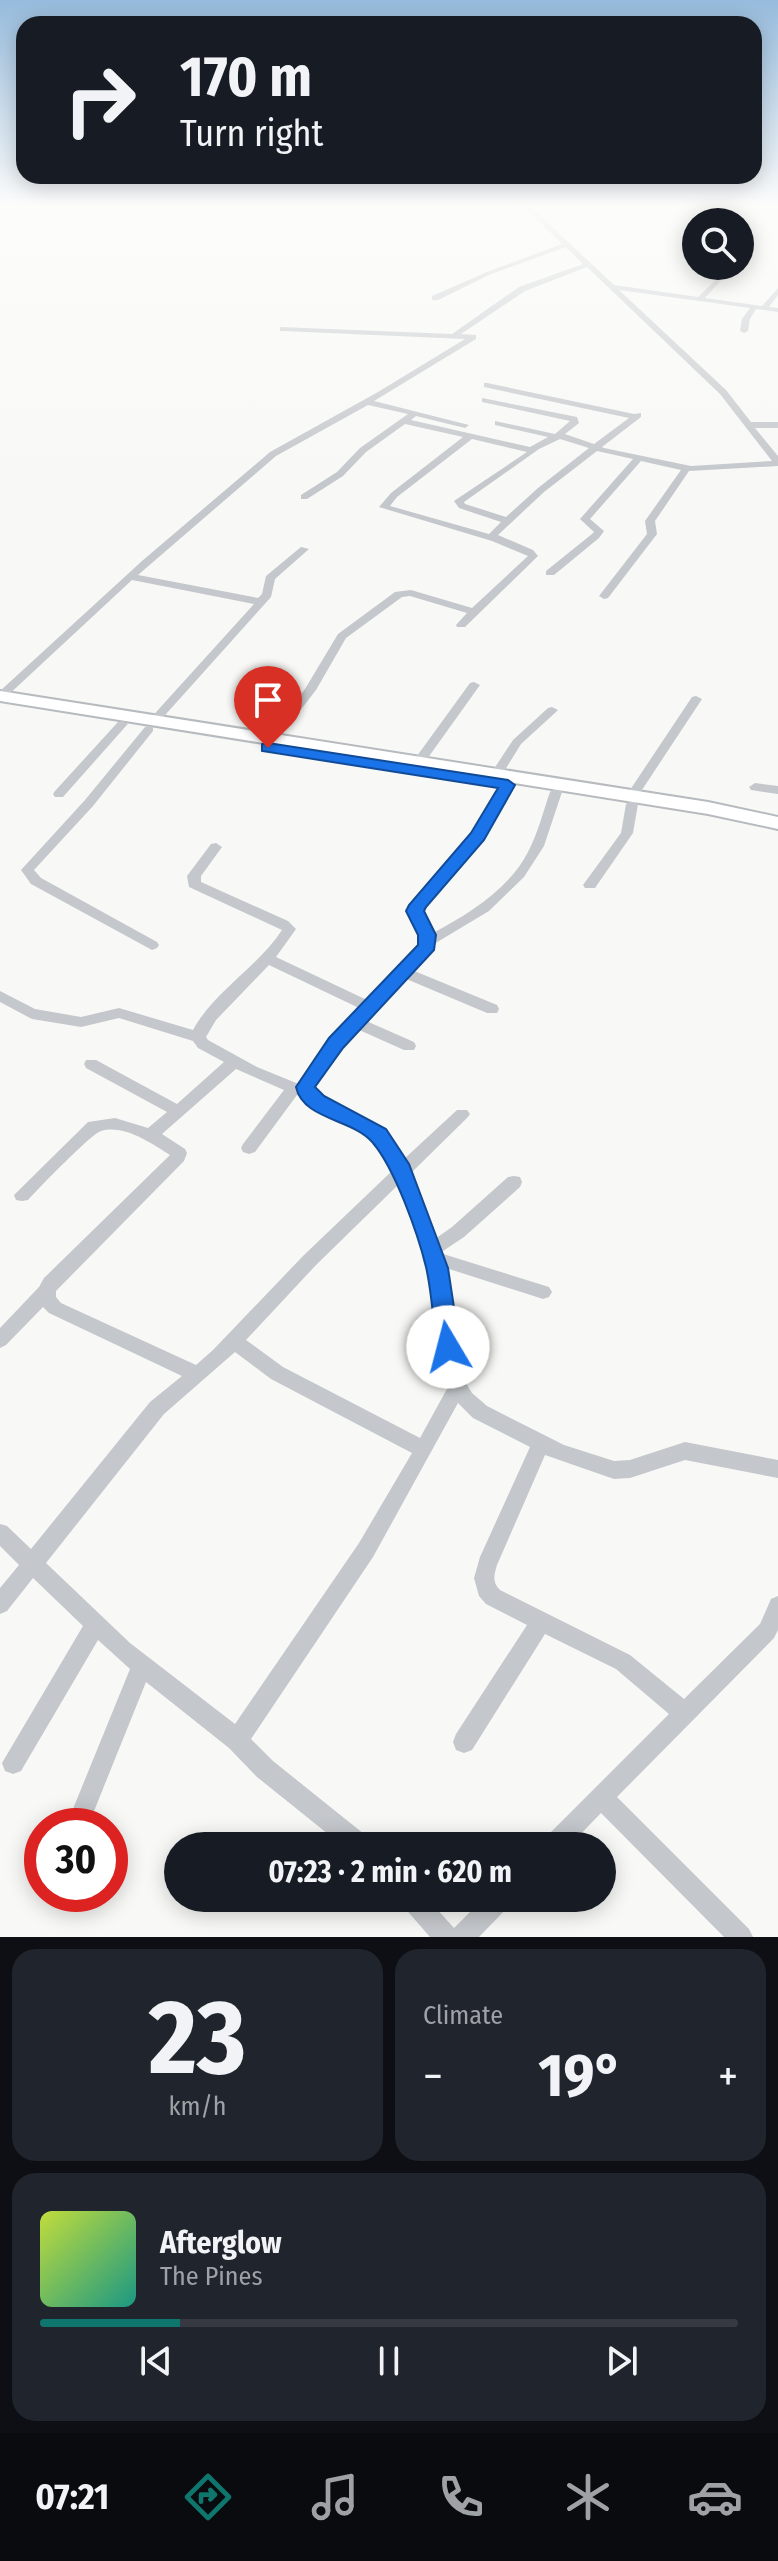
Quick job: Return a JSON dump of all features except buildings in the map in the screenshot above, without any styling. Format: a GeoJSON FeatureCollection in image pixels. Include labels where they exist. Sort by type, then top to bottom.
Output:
{"type":"FeatureCollection","features":[{"type":"Feature","properties":{"kind":"main road"},"geometry":{"type":"LineString","coordinates":[[0,696],[152,725],[632,800],[708,816],[733,816],[778,823]]}},
{"type":"Feature","properties":{"kind":"main road"},"geometry":{"type":"LineString","coordinates":[[0,704],[122,724],[152,725]]}},
{"type":"Feature","properties":{"kind":"main road"},"geometry":{"type":"LineString","coordinates":[[178,729],[272,740],[416,767]]}},
{"type":"Feature","properties":{"kind":"main road"},"geometry":{"type":"LineString","coordinates":[[502,780],[556,792],[632,800]]}},
{"type":"Feature","properties":{"kind":"street"},"geometry":{"type":"LineString","coordinates":[[455,334],[510,297]]}},
{"type":"Feature","properties":{"kind":"street"},"geometry":{"type":"LineString","coordinates":[[625,297],[723,392],[778,463]]}},
{"type":"Feature","properties":{"kind":"street"},"geometry":{"type":"LineString","coordinates":[[688,297],[778,310]]}},
{"type":"Feature","properties":{"kind":"street"},"geometry":{"type":"LineString","coordinates":[[744,331],[746,319],[770,297]]}},
{"type":"Feature","properties":{"kind":"street"},"geometry":{"type":"LineString","coordinates":[[0,696],[156,552],[269,457],[473,337],[283,329]]}},
{"type":"Feature","properties":{"kind":"street"},"geometry":{"type":"LineString","coordinates":[[487,385],[636,416],[541,490],[493,535],[495,539]]}},
{"type":"Feature","properties":{"kind":"street"},"geometry":{"type":"LineString","coordinates":[[485,400],[576,421],[459,501],[462,506],[508,521]]}},
{"type":"Feature","properties":{"kind":"street"},"geometry":{"type":"LineString","coordinates":[[367,402],[465,425]]}},
{"type":"Feature","properties":{"kind":"street"},"geometry":{"type":"LineString","coordinates":[[304,497],[340,474],[363,450],[415,413]]}},
{"type":"Feature","properties":{"kind":"street"},"geometry":{"type":"LineString","coordinates":[[404,421],[535,450]]}},
{"type":"Feature","properties":{"kind":"street"},"geometry":{"type":"LineString","coordinates":[[498,423],[687,468],[778,463]]}},
{"type":"Feature","properties":{"kind":"street"},"geometry":{"type":"LineString","coordinates":[[749,425],[778,425]]}},
{"type":"Feature","properties":{"kind":"street"},"geometry":{"type":"LineString","coordinates":[[461,625],[533,556],[530,552],[495,539],[384,507],[394,495],[470,436]]}},
{"type":"Feature","properties":{"kind":"street"},"geometry":{"type":"LineString","coordinates":[[550,573],[596,536],[599,531],[585,519],[639,458]]}},
{"type":"Feature","properties":{"kind":"street"},"geometry":{"type":"LineString","coordinates":[[604,596],[652,534],[650,521],[687,468]]}},
{"type":"Feature","properties":{"kind":"street"},"geometry":{"type":"LineString","coordinates":[[152,945],[36,881],[27,870],[89,803],[152,725],[267,595],[270,578],[304,549]]}},
{"type":"Feature","properties":{"kind":"street"},"geometry":{"type":"LineString","coordinates":[[136,578],[261,602]]}},
{"type":"Feature","properties":{"kind":"street"},"geometry":{"type":"LineString","coordinates":[[272,740],[310,690],[342,636],[399,594],[411,593],[473,612]]}},
{"type":"Feature","properties":{"kind":"street"},"geometry":{"type":"LineString","coordinates":[[416,767],[474,685]]}},
{"type":"Feature","properties":{"kind":"street"},"geometry":{"type":"LineString","coordinates":[[590,885],[627,833],[632,800],[696,699]]}},
{"type":"Feature","properties":{"kind":"street"},"geometry":{"type":"LineString","coordinates":[[429,941],[417,920],[415,911],[418,905],[478,836],[517,742],[552,710]]}},
{"type":"Feature","properties":{"kind":"street"},"geometry":{"type":"LineString","coordinates":[[59,794],[122,724]]}},
{"type":"Feature","properties":{"kind":"street"},"geometry":{"type":"LineString","coordinates":[[755,787],[778,790]]}},
{"type":"Feature","properties":{"kind":"street"},"geometry":{"type":"LineString","coordinates":[[249,1148],[305,1087],[311,1074],[355,1022],[429,941],[458,926],[517,879],[531,859],[556,792]]}},
{"type":"Feature","properties":{"kind":"street"},"geometry":{"type":"LineString","coordinates":[[198,1037],[202,1026],[269,959],[287,934],[288,927],[194,884],[194,876],[216,847]]}},
{"type":"Feature","properties":{"kind":"street"},"geometry":{"type":"LineString","coordinates":[[269,959],[369,1007]]}},
{"type":"Feature","properties":{"kind":"street"},"geometry":{"type":"LineString","coordinates":[[403,972],[492,1009]]}},
{"type":"Feature","properties":{"kind":"street"},"geometry":{"type":"LineString","coordinates":[[0,996],[32,1014],[81,1022],[119,1013],[198,1037],[203,1044],[234,1062],[301,1091],[379,1134],[401,1170],[433,1254],[452,1377],[457,1388],[480,1412],[572,1457],[614,1470],[630,1469],[685,1451],[778,1469]]}},
{"type":"Feature","properties":{"kind":"street"},"geometry":{"type":"LineString","coordinates":[[355,1022],[409,1046]]}},
{"type":"Feature","properties":{"kind":"street"},"geometry":{"type":"LineString","coordinates":[[151,1135],[234,1062]]}},
{"type":"Feature","properties":{"kind":"street"},"geometry":{"type":"LineString","coordinates":[[91,1064],[179,1112]]}},
{"type":"Feature","properties":{"kind":"street"},"geometry":{"type":"LineString","coordinates":[[0,1604],[157,1408],[234,1341],[401,1170],[462,1114]]}},
{"type":"Feature","properties":{"kind":"street"},"geometry":{"type":"LineString","coordinates":[[0,1340],[46,1292],[50,1283],[178,1157],[175,1149],[151,1135],[115,1124],[94,1126],[22,1195]]}},
{"type":"Feature","properties":{"kind":"street"},"geometry":{"type":"LineString","coordinates":[[433,1254],[514,1182]]}},
{"type":"Feature","properties":{"kind":"street"},"geometry":{"type":"LineString","coordinates":[[433,1254],[543,1292]]}},
{"type":"Feature","properties":{"kind":"street"},"geometry":{"type":"LineString","coordinates":[[46,1292],[47,1301],[55,1308],[195,1373]]}},
{"type":"Feature","properties":{"kind":"street"},"geometry":{"type":"LineString","coordinates":[[234,1341],[277,1373],[424,1450]]}},
{"type":"Feature","properties":{"kind":"street"},"geometry":{"type":"LineString","coordinates":[[237,1740],[366,1550],[457,1388]]}},
{"type":"Feature","properties":{"kind":"street"},"geometry":{"type":"LineString","coordinates":[[541,1443],[487,1564],[483,1581],[493,1597],[623,1662],[685,1714]]}},
{"type":"Feature","properties":{"kind":"street"},"geometry":{"type":"LineString","coordinates":[[0,1533],[142,1666],[237,1740],[265,1769],[344,1832]]}},
{"type":"Feature","properties":{"kind":"street"},"geometry":{"type":"LineString","coordinates":[[567,1832],[767,1631],[778,1606]]}},
{"type":"Feature","properties":{"kind":"street"},"geometry":{"type":"LineString","coordinates":[[464,1742],[541,1621]]}},
{"type":"Feature","properties":{"kind":"street"},"geometry":{"type":"LineString","coordinates":[[13,1763],[96,1624]]}},
{"type":"Feature","properties":{"kind":"street"},"geometry":{"type":"LineString","coordinates":[[84,1808],[142,1666]]}},
{"type":"Feature","properties":{"kind":"street"},"geometry":{"type":"LineString","coordinates":[[602,1798],[741,1937]]}},
{"type":"Feature","properties":{"kind":"street"},"geometry":{"type":"LineString","coordinates":[[424,1912],[446,1937]]}},
{"type":"Feature","properties":{"kind":"street"},"geometry":{"type":"LineString","coordinates":[[462,1937],[487,1912]]}},
{"type":"Feature","properties":{"kind":"route"},"geometry":{"type":"LineString","coordinates":[[268,748],[508,785],[478,836],[418,905],[415,911],[427,935],[427,946],[336,1043],[311,1074],[305,1087],[317,1101],[379,1134],[401,1170],[432,1249],[448,1347]]}}]}
